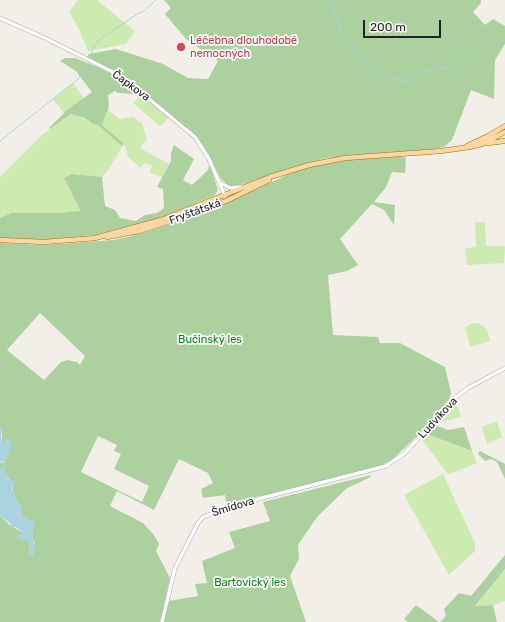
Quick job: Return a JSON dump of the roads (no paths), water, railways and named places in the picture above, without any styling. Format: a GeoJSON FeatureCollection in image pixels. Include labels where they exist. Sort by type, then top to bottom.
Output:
{"type":"FeatureCollection","features":[{"type":"Feature","properties":{"kind":"main road"},"geometry":{"type":"LineString","coordinates":[[482,144],[504,129]]}},
{"type":"Feature","properties":{"kind":"main road"},"geometry":{"type":"LineString","coordinates":[[460,149],[504,129]]}},
{"type":"Feature","properties":{"kind":"main road"},"geometry":{"type":"LineString","coordinates":[[460,149],[505,141]]}},
{"type":"Feature","properties":{"kind":"main road","name":"Fryštátská"},"geometry":{"type":"LineString","coordinates":[[95,238],[155,222],[250,185],[327,160],[460,149]]}},
{"type":"Feature","properties":{"kind":"main road","name":"Fryštátská"},"geometry":{"type":"LineString","coordinates":[[0,240],[44,242],[112,237],[140,231],[216,204],[290,171]]}},
{"type":"Feature","properties":{"kind":"street","name":"Čapkova"},"geometry":{"type":"LineString","coordinates":[[0,18],[45,38],[113,72],[130,83],[194,137],[209,159],[225,196]]}},
{"type":"Feature","properties":{"kind":"street"},"geometry":{"type":"LineString","coordinates":[[220,183],[232,188],[250,185]]}},
{"type":"Feature","properties":{"kind":"street"},"geometry":{"type":"LineString","coordinates":[[216,204],[225,196],[233,197]]}},
{"type":"Feature","properties":{"kind":"street","name":"Ludvíkova"},"geometry":{"type":"LineString","coordinates":[[373,471],[386,466],[400,457],[455,398],[468,388],[505,368]]}},
{"type":"Feature","properties":{"kind":"street","name":"Šmídova"},"geometry":{"type":"LineString","coordinates":[[162,622],[175,568],[198,523],[203,517],[262,498],[373,471]]}},
{"type":"Feature","properties":{"kind":"water"},"geometry":{"type":"Polygon","coordinates":[[[1,427],[3,428],[1,436],[2,444],[9,439],[11,443],[9,454],[3,463],[0,460],[1,427]]]}},
{"type":"Feature","properties":{"kind":"water"},"geometry":{"type":"Polygon","coordinates":[[[0,469],[5,469],[8,479],[15,480],[12,488],[17,503],[22,507],[22,515],[34,524],[32,539],[36,547],[33,556],[29,553],[30,543],[26,540],[23,541],[16,538],[17,536],[24,535],[22,532],[16,527],[12,528],[10,523],[0,516],[0,469]]]}},
{"type":"Feature","properties":{"kind":"waterway"},"geometry":{"type":"LineString","coordinates":[[90,59],[93,48],[99,40],[144,11],[156,0]]}},
{"type":"Feature","properties":{"kind":"waterway"},"geometry":{"type":"LineString","coordinates":[[329,0],[343,35],[360,58],[374,71],[392,79],[404,81],[427,71],[448,67],[471,57]]}},
{"type":"Feature","properties":{"kind":"waterway"},"geometry":{"type":"LineString","coordinates":[[84,70],[89,62]]}},
{"type":"Feature","properties":{"kind":"waterway"},"geometry":{"type":"LineString","coordinates":[[0,141],[78,79],[82,73]]}},
{"type":"Feature","properties":{"kind":"waterway"},"geometry":{"type":"LineString","coordinates":[[2,463],[3,468]]}},
{"type":"Feature","properties":{"kind":"waterway"},"geometry":{"type":"LineString","coordinates":[[454,622],[478,597],[505,564]]}},
{"type":"Feature","properties":{"kind":"place","name":"Léčebna dlouhodobě nemocných"},"geometry":{"type":"Point","coordinates":[181,47]}},
{"type":"Feature","properties":{"kind":"park label","name":"Bučinský les"},"geometry":{"type":"Point","coordinates":[210,340]}},
{"type":"Feature","properties":{"kind":"park label","name":"Bartovický les"},"geometry":{"type":"Point","coordinates":[250,583]}}]}
